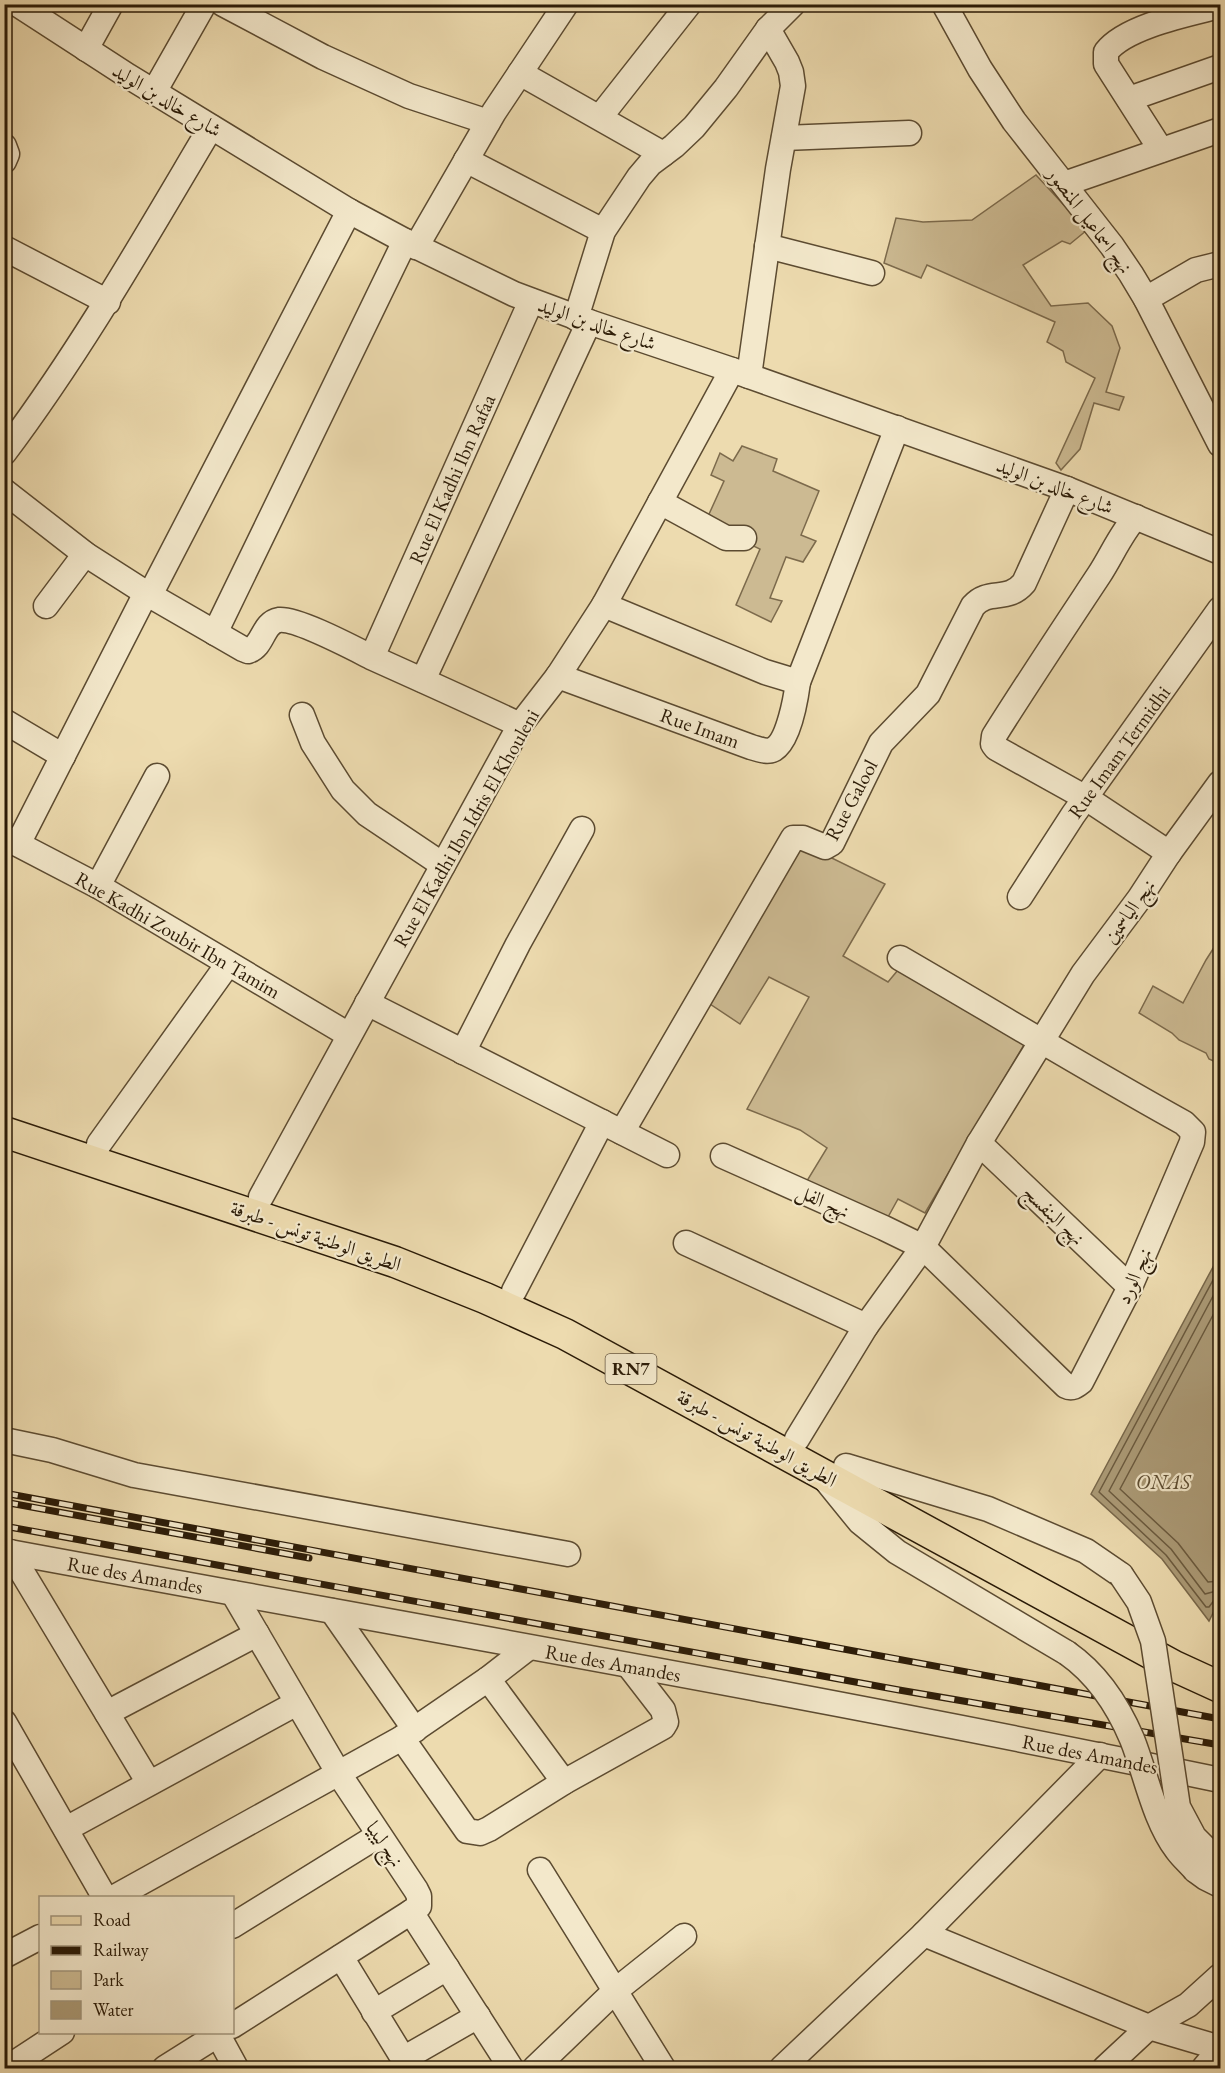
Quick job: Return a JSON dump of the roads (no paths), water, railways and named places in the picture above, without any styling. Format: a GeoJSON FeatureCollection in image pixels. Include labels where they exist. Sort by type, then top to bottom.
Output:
{"type":"FeatureCollection","features":[{"type":"Feature","properties":{"kind":"main road","name":"الطريق الوطنية تونس - طبرقة"},"geometry":{"type":"LineString","coordinates":[[4,1113],[402,1245],[514,1291],[639,1352],[797,1439],[833,1469],[1174,1666],[1221,1687]]}},
{"type":"Feature","properties":{"kind":"main road","name":"الطريق الوطنية تونس - طبرقة"},"geometry":{"type":"LineString","coordinates":[[4,1132],[396,1262],[485,1298],[565,1334],[1221,1665]]}},
{"type":"Feature","properties":{"kind":"street","name":"شارع خالد بن الوليد"},"geometry":{"type":"LineString","coordinates":[[16,4],[154,92],[349,211],[411,244],[531,301],[1067,489],[1221,552]]}},
{"type":"Feature","properties":{"kind":"street"},"geometry":{"type":"LineString","coordinates":[[86,49],[111,4]]}},
{"type":"Feature","properties":{"kind":"street"},"geometry":{"type":"LineString","coordinates":[[154,92],[204,4]]}},
{"type":"Feature","properties":{"kind":"street"},"geometry":{"type":"LineString","coordinates":[[223,4],[323,57],[409,96],[488,122]]}},
{"type":"Feature","properties":{"kind":"street"},"geometry":{"type":"LineString","coordinates":[[215,633],[411,244],[566,4]]}},
{"type":"Feature","properties":{"kind":"street"},"geometry":{"type":"LineString","coordinates":[[600,117],[688,4]]}},
{"type":"Feature","properties":{"kind":"street"},"geometry":{"type":"LineString","coordinates":[[423,680],[583,320],[603,231],[639,177],[650,164],[694,127],[726,88],[768,29],[793,4]]}},
{"type":"Feature","properties":{"kind":"street","name":"نهج اسماعيل المنصور"},"geometry":{"type":"LineString","coordinates":[[944,4],[990,86],[1014,121],[1112,246],[1146,298],[1221,444]]}},
{"type":"Feature","properties":{"kind":"street"},"geometry":{"type":"LineString","coordinates":[[1161,150],[1106,64],[1105,57],[1108,48],[1143,28],[1221,6]]}},
{"type":"Feature","properties":{"kind":"street"},"geometry":{"type":"LineString","coordinates":[[740,373],[767,246],[793,80],[787,62],[768,29]]}},
{"type":"Feature","properties":{"kind":"street"},"geometry":{"type":"LineString","coordinates":[[1129,99],[1221,67]]}},
{"type":"Feature","properties":{"kind":"street"},"geometry":{"type":"LineString","coordinates":[[520,73],[663,154]]}},
{"type":"Feature","properties":{"kind":"street"},"geometry":{"type":"LineString","coordinates":[[4,453],[53,386],[108,302],[211,127]]}},
{"type":"Feature","properties":{"kind":"street"},"geometry":{"type":"LineString","coordinates":[[1064,184],[1221,130]]}},
{"type":"Feature","properties":{"kind":"street"},"geometry":{"type":"LineString","coordinates":[[784,138],[909,133]]}},
{"type":"Feature","properties":{"kind":"street"},"geometry":{"type":"LineString","coordinates":[[4,147],[7,154],[4,160]]}},
{"type":"Feature","properties":{"kind":"street"},"geometry":{"type":"LineString","coordinates":[[466,160],[603,231]]}},
{"type":"Feature","properties":{"kind":"street"},"geometry":{"type":"LineString","coordinates":[[11,841],[63,756],[349,211]]}},
{"type":"Feature","properties":{"kind":"street"},"geometry":{"type":"LineString","coordinates":[[767,246],[872,273]]}},
{"type":"Feature","properties":{"kind":"street"},"geometry":{"type":"LineString","coordinates":[[4,248],[108,302]]}},
{"type":"Feature","properties":{"kind":"street"},"geometry":{"type":"LineString","coordinates":[[1146,298],[1196,270],[1221,264]]}},
{"type":"Feature","properties":{"kind":"street","name":"Rue El Kadhi Ibn Rafaa"},"geometry":{"type":"LineString","coordinates":[[372,657],[531,301]]}},
{"type":"Feature","properties":{"kind":"street","name":"Rue El Kadhi Ibn Idris El Khouleni"},"geometry":{"type":"LineString","coordinates":[[261,1197],[519,725],[558,676],[604,605],[660,502],[740,373]]}},
{"type":"Feature","properties":{"kind":"street","name":"Rue Imam"},"geometry":{"type":"LineString","coordinates":[[558,676],[767,751],[778,746],[794,709],[798,682],[897,428]]}},
{"type":"Feature","properties":{"kind":"street","name":"Rue Galool"},"geometry":{"type":"LineString","coordinates":[[612,1127],[793,838],[798,837],[825,848],[832,843],[881,743],[928,694],[973,606],[986,597],[1012,593],[1024,584],[1067,489]]}},
{"type":"Feature","properties":{"kind":"street"},"geometry":{"type":"LineString","coordinates":[[4,490],[85,554],[148,594],[248,651],[259,644],[272,623],[285,620],[328,636],[519,725]]}},
{"type":"Feature","properties":{"kind":"street"},"geometry":{"type":"LineString","coordinates":[[660,502],[726,538],[744,538]]}},
{"type":"Feature","properties":{"kind":"street"},"geometry":{"type":"LineString","coordinates":[[1136,517],[1040,663],[993,740],[993,744],[996,748],[1086,798],[1169,853]]}},
{"type":"Feature","properties":{"kind":"street"},"geometry":{"type":"LineString","coordinates":[[46,606],[85,554]]}},
{"type":"Feature","properties":{"kind":"street"},"geometry":{"type":"LineString","coordinates":[[604,605],[765,672],[798,682]]}},
{"type":"Feature","properties":{"kind":"street","name":"Rue Imam Termidhi"},"geometry":{"type":"LineString","coordinates":[[1020,897],[1086,798],[1221,609]]}},
{"type":"Feature","properties":{"kind":"street"},"geometry":{"type":"LineString","coordinates":[[302,715],[313,743],[343,790],[366,814],[443,865]]}},
{"type":"Feature","properties":{"kind":"street"},"geometry":{"type":"LineString","coordinates":[[4,721],[63,756]]}},
{"type":"Feature","properties":{"kind":"street"},"geometry":{"type":"LineString","coordinates":[[98,886],[157,776]]}},
{"type":"Feature","properties":{"kind":"street","name":"نهج الياسمين"},"geometry":{"type":"LineString","coordinates":[[797,1439],[866,1326],[923,1247],[979,1143],[1083,974],[1221,783]]}},
{"type":"Feature","properties":{"kind":"street"},"geometry":{"type":"LineString","coordinates":[[464,1052],[518,944],[582,829]]}},
{"type":"Feature","properties":{"kind":"street","name":"Rue Kadhi Zoubir Ibn Tamim"},"geometry":{"type":"LineString","coordinates":[[11,841],[98,886],[350,1035]]}},
{"type":"Feature","properties":{"kind":"street"},"geometry":{"type":"LineString","coordinates":[[900,958],[1041,1040]]}},
{"type":"Feature","properties":{"kind":"street"},"geometry":{"type":"LineString","coordinates":[[99,1144],[228,964]]}},
{"type":"Feature","properties":{"kind":"street"},"geometry":{"type":"LineString","coordinates":[[367,1003],[667,1155]]}},
{"type":"Feature","properties":{"kind":"street","name":"نهج الورد"},"geometry":{"type":"LineString","coordinates":[[923,1247],[1070,1388],[1081,1382],[1130,1287],[1192,1142],[1193,1132],[1184,1123],[1041,1040]]}},
{"type":"Feature","properties":{"kind":"street"},"geometry":{"type":"LineString","coordinates":[[514,1291],[612,1127]]}},
{"type":"Feature","properties":{"kind":"street","name":"نهج البنفسج"},"geometry":{"type":"LineString","coordinates":[[979,1143],[1130,1287]]}},
{"type":"Feature","properties":{"kind":"street","name":"نهج الفل"},"geometry":{"type":"LineString","coordinates":[[723,1156],[923,1247]]}},
{"type":"Feature","properties":{"kind":"street"},"geometry":{"type":"LineString","coordinates":[[686,1244],[866,1326]]}},
{"type":"Feature","properties":{"kind":"street"},"geometry":{"type":"LineString","coordinates":[[4,1440],[52,1450],[134,1475],[568,1554]]}},
{"type":"Feature","properties":{"kind":"street"},"geometry":{"type":"LineString","coordinates":[[833,1469],[988,1509],[1086,1551],[1121,1575],[1139,1602],[1153,1641],[1178,1807],[1210,1863],[1206,1878],[1221,1886]]}},
{"type":"Feature","properties":{"kind":"street"},"geometry":{"type":"LineString","coordinates":[[833,1469],[860,1522],[897,1552],[1066,1653],[1090,1672],[1113,1701],[1132,1739],[1166,1832],[1176,1849],[1210,1863]]}},
{"type":"Feature","properties":{"kind":"street"},"geometry":{"type":"LineString","coordinates":[[7,1551],[149,1783]]}},
{"type":"Feature","properties":{"kind":"street","name":"Rue des Amandes"},"geometry":{"type":"LineString","coordinates":[[7,1551],[629,1666],[1221,1780]]}},
{"type":"Feature","properties":{"kind":"street","name":"نهج ليبيا"},"geometry":{"type":"LineString","coordinates":[[233,1593],[339,1774],[419,1896],[419,1906],[411,1912]]}},
{"type":"Feature","properties":{"kind":"street"},"geometry":{"type":"LineString","coordinates":[[332,1611],[467,1831],[472,1832],[480,1833],[489,1829],[564,1782],[663,1727],[666,1722],[663,1710],[629,1666]]}},
{"type":"Feature","properties":{"kind":"street"},"geometry":{"type":"LineString","coordinates":[[107,1713],[256,1634]]}},
{"type":"Feature","properties":{"kind":"street"},"geometry":{"type":"LineString","coordinates":[[117,1896],[408,1734],[488,1679],[528,1648]]}},
{"type":"Feature","properties":{"kind":"street"},"geometry":{"type":"LineString","coordinates":[[488,1679],[564,1782]]}},
{"type":"Feature","properties":{"kind":"street"},"geometry":{"type":"LineString","coordinates":[[66,1829],[297,1702]]}},
{"type":"Feature","properties":{"kind":"street"},"geometry":{"type":"LineString","coordinates":[[6,1727],[104,1896]]}},
{"type":"Feature","properties":{"kind":"street"},"geometry":{"type":"LineString","coordinates":[[782,2068],[924,1934],[1100,1755]]}},
{"type":"Feature","properties":{"kind":"street"},"geometry":{"type":"LineString","coordinates":[[234,1925],[379,1835]]}},
{"type":"Feature","properties":{"kind":"street"},"geometry":{"type":"LineString","coordinates":[[540,1870],[663,2068]]}},
{"type":"Feature","properties":{"kind":"street"},"geometry":{"type":"LineString","coordinates":[[234,2025],[411,1912],[478,2016],[503,2066]]}},
{"type":"Feature","properties":{"kind":"street"},"geometry":{"type":"LineString","coordinates":[[924,1934],[1149,2027],[1221,2048],[1204,2068]]}},
{"type":"Feature","properties":{"kind":"street"},"geometry":{"type":"LineString","coordinates":[[535,2068],[615,1991],[684,1936]]}},
{"type":"Feature","properties":{"kind":"street"},"geometry":{"type":"LineString","coordinates":[[4,1956],[39,1938]]}},
{"type":"Feature","properties":{"kind":"street"},"geometry":{"type":"LineString","coordinates":[[341,1957],[406,2064],[478,2016]]}},
{"type":"Feature","properties":{"kind":"street"},"geometry":{"type":"LineString","coordinates":[[374,2012],[447,1968]]}},
{"type":"Feature","properties":{"kind":"street"},"geometry":{"type":"LineString","coordinates":[[1105,2068],[1149,2027],[1188,2005],[1221,1976]]}},
{"type":"Feature","properties":{"kind":"street"},"geometry":{"type":"LineString","coordinates":[[7,2068],[59,2034]]}},
{"type":"Feature","properties":{"kind":"street"},"geometry":{"type":"LineString","coordinates":[[165,2068],[219,2034]]}},
{"type":"Feature","properties":{"kind":"street"},"geometry":{"type":"LineString","coordinates":[[225,2034],[236,2068]]}},
{"type":"Feature","properties":{"kind":"water","name":"ONAS"},"geometry":{"type":"Polygon","coordinates":[[[1220,1254],[1220,1599],[1209,1621],[1162,1559],[1091,1494],[1220,1254]]]}},
{"type":"Feature","properties":{"kind":"railway"},"geometry":{"type":"LineString","coordinates":[[4,1493],[1220,1719]]}},
{"type":"Feature","properties":{"kind":"railway"},"geometry":{"type":"LineString","coordinates":[[4,1502],[309,1558]]}},
{"type":"Feature","properties":{"kind":"railway"},"geometry":{"type":"LineString","coordinates":[[4,1526],[899,1690],[1220,1745]]}}]}
